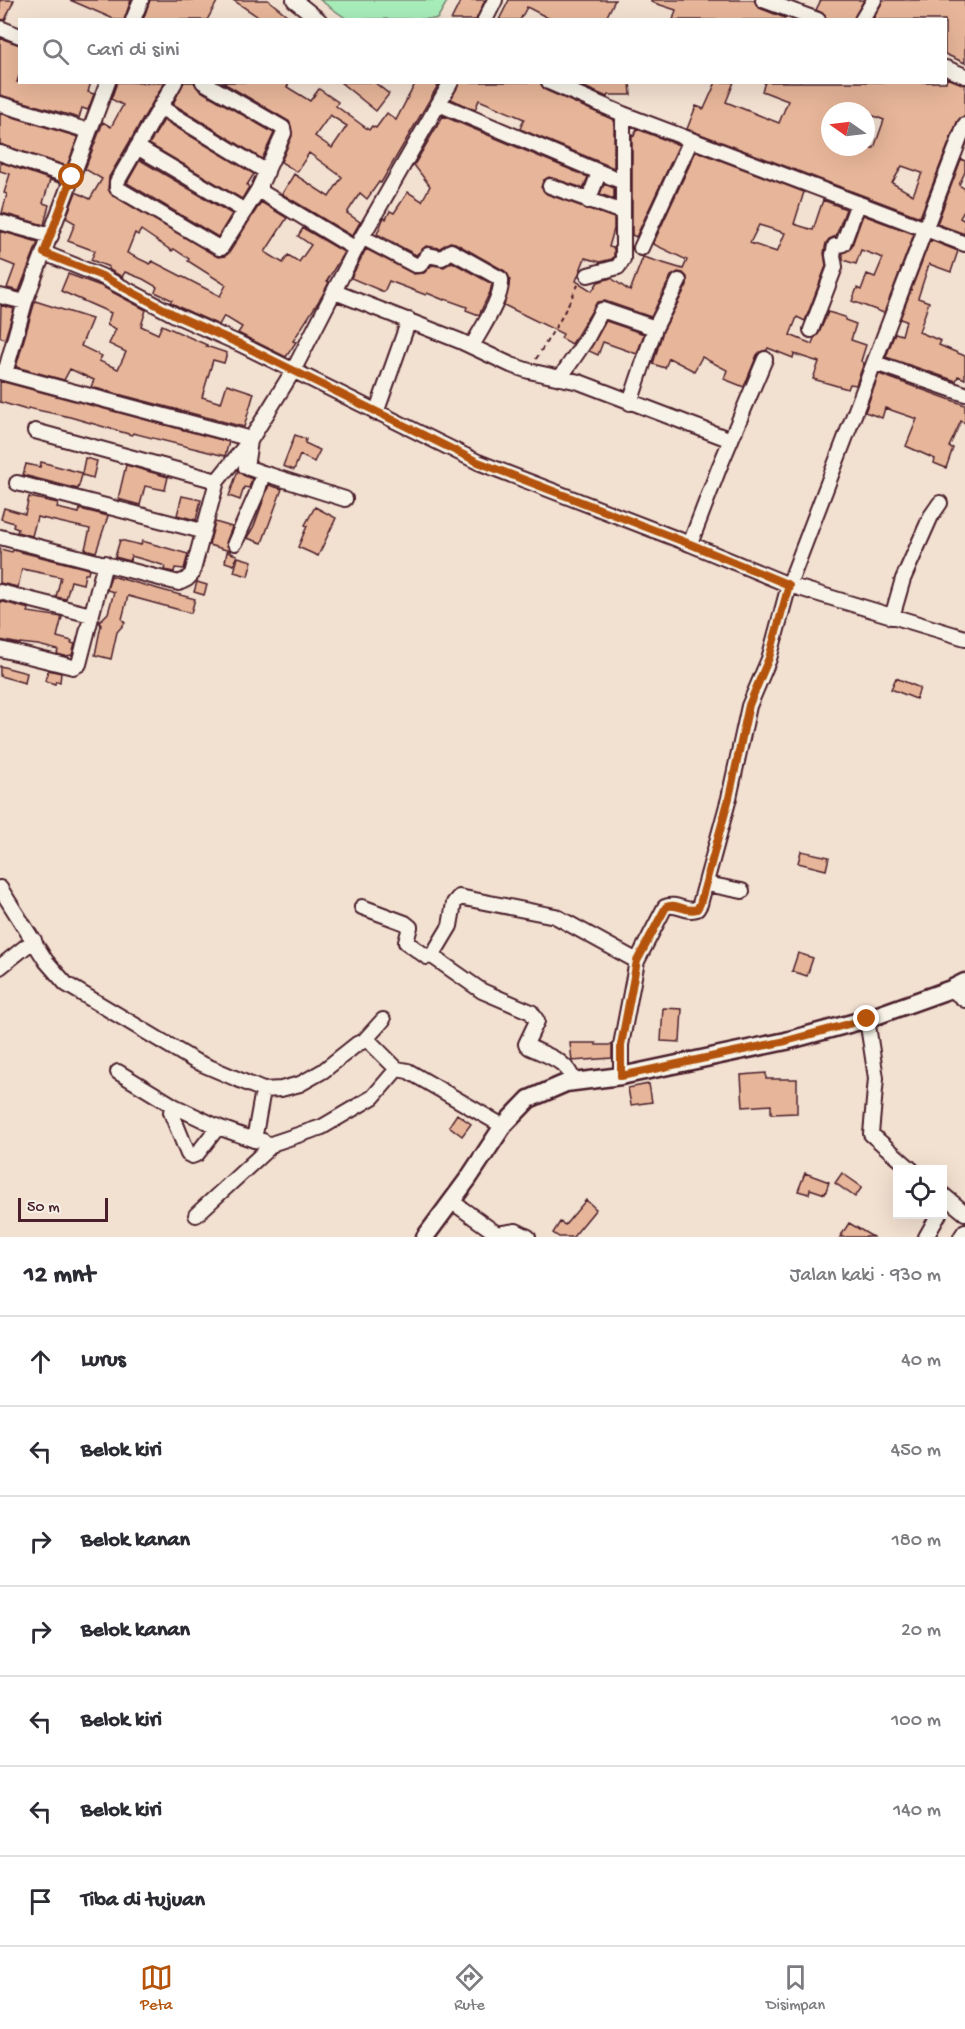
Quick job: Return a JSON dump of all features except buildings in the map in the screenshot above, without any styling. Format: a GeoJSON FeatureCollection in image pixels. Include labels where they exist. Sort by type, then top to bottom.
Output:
{"type":"FeatureCollection","features":[{"type":"Feature","properties":{"kind":"main road"},"geometry":{"type":"LineString","coordinates":[[425,1237],[503,1126],[529,1099],[566,1083],[621,1076],[786,1041],[960,992]]}},
{"type":"Feature","properties":{"kind":"street"},"geometry":{"type":"LineString","coordinates":[[294,0],[316,18]]}},
{"type":"Feature","properties":{"kind":"street"},"geometry":{"type":"LineString","coordinates":[[485,18],[495,0]]}},
{"type":"Feature","properties":{"kind":"street"},"geometry":{"type":"LineString","coordinates":[[764,0],[790,4],[814,18]]}},
{"type":"Feature","properties":{"kind":"street"},"geometry":{"type":"LineString","coordinates":[[863,18],[874,0]]}},
{"type":"Feature","properties":{"kind":"street"},"geometry":{"type":"LineString","coordinates":[[133,18],[136,2]]}},
{"type":"Feature","properties":{"kind":"street"},"geometry":{"type":"LineString","coordinates":[[0,28],[18,35]]}},
{"type":"Feature","properties":{"kind":"street"},"geometry":{"type":"LineString","coordinates":[[947,69],[965,76]]}},
{"type":"Feature","properties":{"kind":"street"},"geometry":{"type":"LineString","coordinates":[[107,84],[25,302],[2,372],[251,439]]}},
{"type":"Feature","properties":{"kind":"street"},"geometry":{"type":"LineString","coordinates":[[174,84],[117,182],[118,190],[221,248],[258,190],[284,136],[284,130],[206,84]]}},
{"type":"Feature","properties":{"kind":"street"},"geometry":{"type":"LineString","coordinates":[[0,537],[180,583],[192,574],[217,481],[251,439],[292,371],[362,237],[450,84]]}},
{"type":"Feature","properties":{"kind":"street"},"geometry":{"type":"LineString","coordinates":[[554,84],[623,114],[965,243]]}},
{"type":"Feature","properties":{"kind":"street"},"geometry":{"type":"LineString","coordinates":[[0,104],[89,131]]}},
{"type":"Feature","properties":{"kind":"street"},"geometry":{"type":"LineString","coordinates":[[440,104],[623,182]]}},
{"type":"Feature","properties":{"kind":"street"},"geometry":{"type":"LineString","coordinates":[[160,107],[267,172]]}},
{"type":"Feature","properties":{"kind":"street"},"geometry":{"type":"LineString","coordinates":[[588,275],[618,267],[624,253],[623,114]]}},
{"type":"Feature","properties":{"kind":"street"},"geometry":{"type":"LineString","coordinates":[[621,1076],[621,1045],[637,961],[666,907],[671,905],[693,911],[697,909],[707,884],[749,705],[769,658],[789,585],[965,125]]}},
{"type":"Feature","properties":{"kind":"street"},"geometry":{"type":"LineString","coordinates":[[641,248],[691,140]]}},
{"type":"Feature","properties":{"kind":"street"},"geometry":{"type":"LineString","coordinates":[[137,147],[245,211]]}},
{"type":"Feature","properties":{"kind":"street"},"geometry":{"type":"LineString","coordinates":[[0,153],[72,177]]}},
{"type":"Feature","properties":{"kind":"street"},"geometry":{"type":"LineString","coordinates":[[588,201],[599,173]]}},
{"type":"Feature","properties":{"kind":"street"},"geometry":{"type":"LineString","coordinates":[[550,186],[624,212]]}},
{"type":"Feature","properties":{"kind":"street"},"geometry":{"type":"LineString","coordinates":[[258,190],[356,249]]}},
{"type":"Feature","properties":{"kind":"street"},"geometry":{"type":"LineString","coordinates":[[812,330],[835,267],[833,255],[835,246],[843,245],[858,203]]}},
{"type":"Feature","properties":{"kind":"street"},"geometry":{"type":"LineString","coordinates":[[0,222],[51,236]]}},
{"type":"Feature","properties":{"kind":"street"},"geometry":{"type":"LineString","coordinates":[[362,237],[420,266],[428,255],[442,258],[451,251],[501,279],[502,287],[472,346]]}},
{"type":"Feature","properties":{"kind":"street"},"geometry":{"type":"LineString","coordinates":[[44,253],[102,276],[177,316],[478,462],[789,585],[965,638]]}},
{"type":"Feature","properties":{"kind":"street"},"geometry":{"type":"LineString","coordinates":[[630,403],[655,328],[679,281]]}},
{"type":"Feature","properties":{"kind":"street"},"geometry":{"type":"LineString","coordinates":[[335,292],[409,320],[529,371],[579,382],[731,440]]}},
{"type":"Feature","properties":{"kind":"street"},"geometry":{"type":"LineString","coordinates":[[0,296],[25,302]]}},
{"type":"Feature","properties":{"kind":"street"},"geometry":{"type":"LineString","coordinates":[[560,378],[586,340],[602,310],[655,328]]}},
{"type":"Feature","properties":{"kind":"street"},"geometry":{"type":"LineString","coordinates":[[376,413],[409,320]]}},
{"type":"Feature","properties":{"kind":"street"},"geometry":{"type":"LineString","coordinates":[[690,544],[765,359]]}},
{"type":"Feature","properties":{"kind":"street"},"geometry":{"type":"LineString","coordinates":[[875,363],[965,394]]}},
{"type":"Feature","properties":{"kind":"street"},"geometry":{"type":"LineString","coordinates":[[35,431],[217,481]]}},
{"type":"Feature","properties":{"kind":"street"},"geometry":{"type":"LineString","coordinates":[[251,439],[246,468],[345,499]]}},
{"type":"Feature","properties":{"kind":"street"},"geometry":{"type":"LineString","coordinates":[[235,543],[257,493],[263,473]]}},
{"type":"Feature","properties":{"kind":"street"},"geometry":{"type":"LineString","coordinates":[[17,483],[202,531]]}},
{"type":"Feature","properties":{"kind":"street"},"geometry":{"type":"LineString","coordinates":[[891,617],[903,579],[931,516],[940,502]]}},
{"type":"Feature","properties":{"kind":"street"},"geometry":{"type":"LineString","coordinates":[[0,649],[73,667],[79,664],[105,563]]}},
{"type":"Feature","properties":{"kind":"street"},"geometry":{"type":"LineString","coordinates":[[0,592],[91,615]]}},
{"type":"Feature","properties":{"kind":"street"},"geometry":{"type":"LineString","coordinates":[[707,884],[742,891]]}},
{"type":"Feature","properties":{"kind":"street"},"geometry":{"type":"LineString","coordinates":[[0,888],[46,962],[66,984],[195,1061],[263,1090],[281,1089],[300,1084],[323,1071],[364,1041],[383,1020]]}},
{"type":"Feature","properties":{"kind":"street"},"geometry":{"type":"LineString","coordinates":[[432,957],[450,926],[454,903],[459,897],[555,916],[637,961]]}},
{"type":"Feature","properties":{"kind":"street"},"geometry":{"type":"LineString","coordinates":[[362,907],[405,923],[410,927],[406,942],[427,957],[432,957],[482,991],[531,1012],[537,1021],[526,1044],[558,1060],[570,1070],[574,1082]]}},
{"type":"Feature","properties":{"kind":"street"},"geometry":{"type":"LineString","coordinates":[[0,918],[13,909]]}},
{"type":"Feature","properties":{"kind":"street"},"geometry":{"type":"LineString","coordinates":[[0,967],[34,940]]}},
{"type":"Feature","properties":{"kind":"street"},"geometry":{"type":"LineString","coordinates":[[867,1019],[876,1078],[871,1134],[906,1165]]}},
{"type":"Feature","properties":{"kind":"street"},"geometry":{"type":"LineString","coordinates":[[364,1041],[374,1044],[397,1069],[408,1071],[503,1126]]}},
{"type":"Feature","properties":{"kind":"street"},"geometry":{"type":"LineString","coordinates":[[196,1215],[274,1143],[322,1127],[373,1097],[397,1069]]}},
{"type":"Feature","properties":{"kind":"street"},"geometry":{"type":"LineString","coordinates":[[118,1072],[174,1106],[218,1127],[254,1140],[274,1143]]}},
{"type":"Feature","properties":{"kind":"street"},"geometry":{"type":"LineString","coordinates":[[254,1140],[263,1090]]}},
{"type":"Feature","properties":{"kind":"street"},"geometry":{"type":"LineString","coordinates":[[174,1106],[171,1112],[173,1122],[188,1154],[192,1156],[197,1154],[218,1127]]}},
{"type":"Feature","properties":{"kind":"street"},"geometry":{"type":"LineString","coordinates":[[451,1201],[497,1234],[516,1231],[528,1237]]}},
{"type":"Feature","properties":{"kind":"street"},"geometry":{"type":"LineString","coordinates":[[947,1201],[965,1213]]}},
{"type":"Feature","properties":{"kind":"street"},"geometry":{"type":"LineString","coordinates":[[926,1237],[937,1219]]}},
{"type":"Feature","properties":{"kind":"street"},"geometry":{"type":"LineString","coordinates":[[961,1237],[965,1231]]}},
{"type":"Feature","properties":{"kind":"path"},"geometry":{"type":"LineString","coordinates":[[529,371],[560,320],[577,285],[588,275]]}},
{"type":"Feature","properties":{"kind":"green space"},"geometry":{"type":"Polygon","coordinates":[[[320,0],[448,0],[438,18],[346,18],[320,0]]]}},
{"type":"Feature","properties":{"kind":"route"},"geometry":{"type":"LineString","coordinates":[[72,177],[44,253],[102,276],[177,316],[240,344],[478,462],[789,585],[769,658],[749,705],[729,798],[700,904],[693,911],[668,905],[641,950],[637,961],[621,1045],[621,1076],[786,1041],[867,1019]]}}]}
